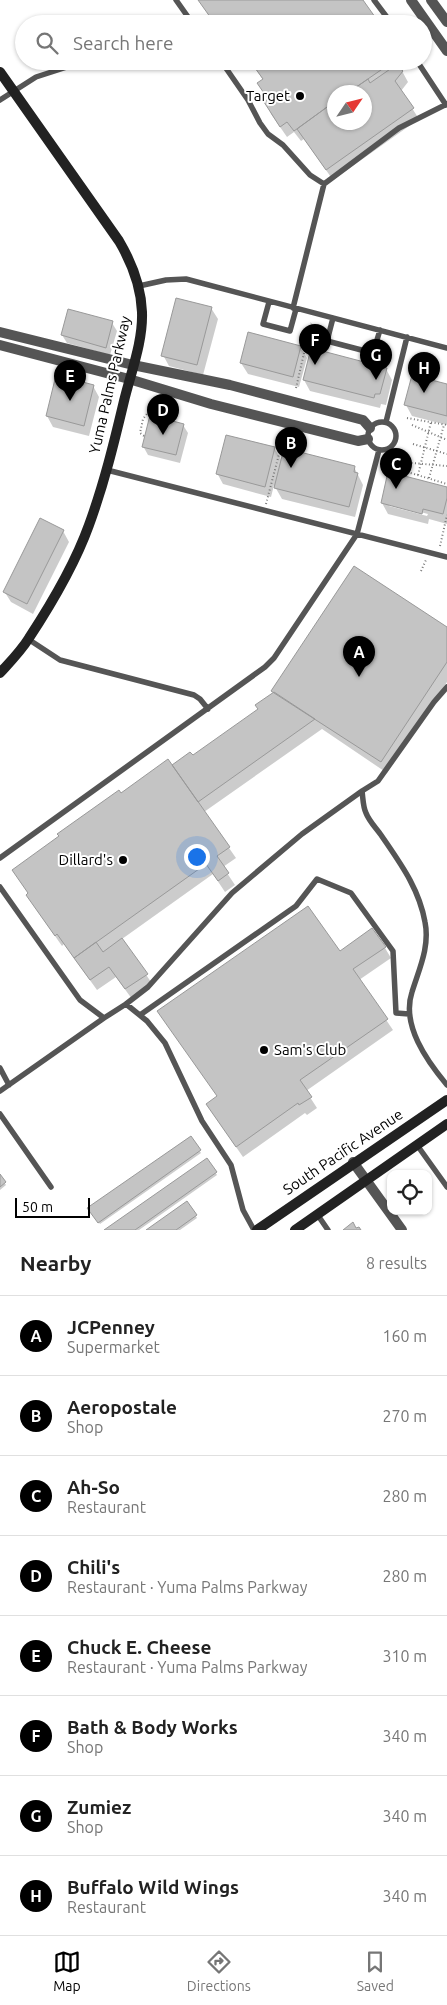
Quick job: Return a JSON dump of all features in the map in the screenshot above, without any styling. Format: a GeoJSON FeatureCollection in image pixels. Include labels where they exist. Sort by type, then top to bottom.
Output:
{"type":"FeatureCollection","features":[{"type":"Feature","properties":{"kind":"street"},"geometry":{"type":"LineString","coordinates":[[411,0],[422,15]]}},
{"type":"Feature","properties":{"kind":"street"},"geometry":{"type":"LineString","coordinates":[[431,0],[447,22]]}},
{"type":"Feature","properties":{"kind":"street"},"geometry":{"type":"LineString","coordinates":[[432,30],[447,51]]}},
{"type":"Feature","properties":{"kind":"street","name":"Yuma Palms Parkway"},"geometry":{"type":"LineString","coordinates":[[0,72],[128,256],[139,286],[141,320],[133,365],[107,470],[89,526],[68,571],[28,639],[0,673]]}},
{"type":"Feature","properties":{"kind":"street"},"geometry":{"type":"LineString","coordinates":[[0,332],[133,365],[230,385],[363,420],[370,428]]}},
{"type":"Feature","properties":{"kind":"street"},"geometry":{"type":"LineString","coordinates":[[0,345],[129,379],[211,404],[358,441],[368,439]]}},
{"type":"Feature","properties":{"kind":"street","name":"South Pacific Avenue"},"geometry":{"type":"LineString","coordinates":[[255,1230],[447,1100]]}},
{"type":"Feature","properties":{"kind":"street"},"geometry":{"type":"LineString","coordinates":[[295,1230],[447,1124]]}},
{"type":"Feature","properties":{"kind":"street"},"geometry":{"type":"LineString","coordinates":[[353,1162],[402,1230]]}},
{"type":"Feature","properties":{"kind":"lane"},"geometry":{"type":"LineString","coordinates":[[176,0],[187,15]]}},
{"type":"Feature","properties":{"kind":"lane"},"geometry":{"type":"LineString","coordinates":[[374,0],[385,15]]}},
{"type":"Feature","properties":{"kind":"lane"},"geometry":{"type":"LineString","coordinates":[[0,100],[36,77],[58,70]]}},
{"type":"Feature","properties":{"kind":"lane"},"geometry":{"type":"LineString","coordinates":[[227,70],[268,134],[283,146],[310,176],[324,184]]}},
{"type":"Feature","properties":{"kind":"lane"},"geometry":{"type":"LineString","coordinates":[[269,302],[263,324],[290,332],[324,184],[399,128],[447,104],[423,70]]}},
{"type":"Feature","properties":{"kind":"lane"},"geometry":{"type":"LineString","coordinates":[[139,286],[166,280],[186,279],[447,348]]}},
{"type":"Feature","properties":{"kind":"lane"},"geometry":{"type":"LineString","coordinates":[[333,318],[327,340],[373,353],[380,330]]}},
{"type":"Feature","properties":{"kind":"lane"},"geometry":{"type":"LineString","coordinates":[[386,422],[407,337]]}},
{"type":"Feature","properties":{"kind":"lane"},"geometry":{"type":"LineString","coordinates":[[377,422],[386,422],[393,427],[397,435],[395,444],[388,450],[379,450],[372,446],[368,439],[370,428],[377,422]]}},
{"type":"Feature","properties":{"kind":"lane"},"geometry":{"type":"LineString","coordinates":[[0,858],[208,709],[265,667],[274,658],[358,534],[379,450]]}},
{"type":"Feature","properties":{"kind":"lane"},"geometry":{"type":"LineString","coordinates":[[107,470],[447,557]]}},
{"type":"Feature","properties":{"kind":"lane"},"geometry":{"type":"LineString","coordinates":[[28,639],[60,660],[194,695],[200,698],[208,709]]}},
{"type":"Feature","properties":{"kind":"lane"},"geometry":{"type":"LineString","coordinates":[[0,1091],[148,987],[232,893],[302,834],[378,781],[434,702],[447,687]]}},
{"type":"Feature","properties":{"kind":"lane"},"geometry":{"type":"LineString","coordinates":[[362,791],[365,812],[410,878],[421,901],[426,925],[426,948],[411,995],[409,1014],[416,1039],[438,1074],[447,1084]]}},
{"type":"Feature","properties":{"kind":"lane"},"geometry":{"type":"LineString","coordinates":[[140,1015],[296,906],[317,879],[351,892],[393,951],[396,1013],[409,1014]]}},
{"type":"Feature","properties":{"kind":"lane"},"geometry":{"type":"LineString","coordinates":[[0,887],[80,1000],[104,1018]]}},
{"type":"Feature","properties":{"kind":"lane"},"geometry":{"type":"LineString","coordinates":[[126,1004],[147,1021],[165,1043],[202,1121],[231,1165],[243,1210],[255,1230]]}},
{"type":"Feature","properties":{"kind":"lane"},"geometry":{"type":"LineString","coordinates":[[0,1068],[9,1085]]}},
{"type":"Feature","properties":{"kind":"lane"},"geometry":{"type":"LineString","coordinates":[[0,1115],[51,1187]]}},
{"type":"Feature","properties":{"kind":"lane"},"geometry":{"type":"LineString","coordinates":[[417,1144],[447,1187]]}},
{"type":"Feature","properties":{"kind":"lane"},"geometry":{"type":"LineString","coordinates":[[317,1214],[328,1230]]}},
{"type":"Feature","properties":{"kind":"path"},"geometry":{"type":"LineString","coordinates":[[296,388],[311,323]]}},
{"type":"Feature","properties":{"kind":"path"},"geometry":{"type":"LineString","coordinates":[[144,436],[140,433],[141,426],[150,410],[152,399]]}},
{"type":"Feature","properties":{"kind":"path"},"geometry":{"type":"LineString","coordinates":[[407,418],[447,425]]}},
{"type":"Feature","properties":{"kind":"path"},"geometry":{"type":"LineString","coordinates":[[418,475],[431,422]]}},
{"type":"Feature","properties":{"kind":"path"},"geometry":{"type":"LineString","coordinates":[[429,478],[444,424]]}},
{"type":"Feature","properties":{"kind":"path"},"geometry":{"type":"LineString","coordinates":[[412,425],[447,440]]}},
{"type":"Feature","properties":{"kind":"path"},"geometry":{"type":"LineString","coordinates":[[266,504],[283,439]]}},
{"type":"Feature","properties":{"kind":"path"},"geometry":{"type":"LineString","coordinates":[[413,444],[447,454]]}},
{"type":"Feature","properties":{"kind":"path"},"geometry":{"type":"LineString","coordinates":[[401,462],[447,466]]}},
{"type":"Feature","properties":{"kind":"path"},"geometry":{"type":"LineString","coordinates":[[394,468],[447,484]]}},
{"type":"Feature","properties":{"kind":"path"},"geometry":{"type":"LineString","coordinates":[[439,549],[447,515]]}},
{"type":"Feature","properties":{"kind":"path"},"geometry":{"type":"LineString","coordinates":[[421,571],[426,560]]}},
{"type":"Feature","properties":{"kind":"building"},"geometry":{"type":"Polygon","coordinates":[[[198,0],[363,0],[374,15],[209,15],[198,0]]]}},
{"type":"Feature","properties":{"kind":"building","name":"Target"},"geometry":{"type":"Polygon","coordinates":[[[256,70],[381,70],[359,85],[327,85],[327,107],[294,131],[287,122],[280,127],[264,102],[268,99],[257,83],[263,79],[256,70]]]}},
{"type":"Feature","properties":{"kind":"building"},"geometry":{"type":"Polygon","coordinates":[[[389,70],[402,70],[403,71],[395,81],[414,108],[326,170],[297,129],[327,107],[327,130],[372,130],[372,85],[359,85],[368,79],[370,83],[389,70]]]}},
{"type":"Feature","properties":{"kind":"building"},"geometry":{"type":"Polygon","coordinates":[[[176,298],[212,307],[197,365],[161,356],[176,298]]]}},
{"type":"Feature","properties":{"kind":"building"},"geometry":{"type":"Polygon","coordinates":[[[68,309],[113,321],[106,348],[61,335],[68,309]]]}},
{"type":"Feature","properties":{"kind":"building"},"geometry":{"type":"Polygon","coordinates":[[[248,332],[301,346],[293,377],[240,363],[248,332]]]}},
{"type":"Feature","properties":{"kind":"building"},"geometry":{"type":"Polygon","coordinates":[[[311,348],[387,368],[380,394],[375,394],[374,398],[303,380],[311,348]]]}},
{"type":"Feature","properties":{"kind":"building"},"geometry":{"type":"Polygon","coordinates":[[[56,375],[94,385],[84,426],[46,416],[56,375]]]}},
{"type":"Feature","properties":{"kind":"building"},"geometry":{"type":"Polygon","coordinates":[[[412,375],[447,384],[447,416],[404,405],[412,375]]]}},
{"type":"Feature","properties":{"kind":"building"},"geometry":{"type":"Polygon","coordinates":[[[150,415],[184,424],[176,455],[142,447],[150,415]]]}},
{"type":"Feature","properties":{"kind":"building"},"geometry":{"type":"Polygon","coordinates":[[[226,435],[275,447],[265,487],[216,474],[226,435]]]}},
{"type":"Feature","properties":{"kind":"building"},"geometry":{"type":"Polygon","coordinates":[[[284,448],[355,466],[354,472],[358,473],[349,507],[274,488],[284,448]]]}},
{"type":"Feature","properties":{"kind":"building"},"geometry":{"type":"Polygon","coordinates":[[[393,473],[447,487],[447,498],[443,514],[423,509],[422,514],[381,503],[387,476],[392,477],[393,473]]]}},
{"type":"Feature","properties":{"kind":"building"},"geometry":{"type":"Polygon","coordinates":[[[40,518],[64,530],[27,604],[3,592],[40,518]]]}},
{"type":"Feature","properties":{"kind":"building"},"geometry":{"type":"Polygon","coordinates":[[[354,566],[447,627],[447,662],[381,762],[271,691],[354,566]]]}},
{"type":"Feature","properties":{"kind":"building"},"geometry":{"type":"Polygon","coordinates":[[[274,692],[315,719],[198,802],[172,765],[190,752],[193,755],[258,709],[255,705],[274,692]]]}},
{"type":"Feature","properties":{"kind":"building","name":"Dillard's"},"geometry":{"type":"Polygon","coordinates":[[[168,759],[230,847],[217,856],[229,873],[218,881],[206,864],[74,958],[57,934],[55,936],[26,895],[28,893],[12,870],[59,836],[57,834],[119,790],[121,793],[168,759]]]}},
{"type":"Feature","properties":{"kind":"building","name":"Sam's Club"},"geometry":{"type":"Polygon","coordinates":[[[308,906],[340,951],[372,928],[386,947],[353,969],[388,1019],[300,1080],[312,1097],[299,1105],[298,1103],[236,1147],[206,1104],[217,1096],[157,1011],[308,906]]]}},
{"type":"Feature","properties":{"kind":"building"},"geometry":{"type":"Polygon","coordinates":[[[122,938],[148,974],[125,989],[109,967],[90,980],[74,958],[96,942],[103,952],[122,938]]]}},
{"type":"Feature","properties":{"kind":"building"},"geometry":{"type":"Polygon","coordinates":[[[191,1136],[201,1150],[98,1223],[87,1208],[191,1136]]]}},
{"type":"Feature","properties":{"kind":"building"},"geometry":{"type":"Polygon","coordinates":[[[207,1158],[217,1172],[135,1230],[104,1230],[207,1158]]]}},
{"type":"Feature","properties":{"kind":"building"},"geometry":{"type":"Polygon","coordinates":[[[0,1174],[6,1182],[0,1187],[0,1174]]]}},
{"type":"Feature","properties":{"kind":"building"},"geometry":{"type":"Polygon","coordinates":[[[187,1201],[197,1215],[176,1230],[146,1230],[187,1201]]]}},
{"type":"Feature","properties":{"kind":"building"},"geometry":{"type":"Polygon","coordinates":[[[353,1222],[356,1228],[359,1227],[361,1230],[343,1230],[353,1222]]]}},
{"type":"Feature","properties":{"kind":"place","name":"Target"},"geometry":{"type":"Point","coordinates":[300,96]}},
{"type":"Feature","properties":{"kind":"place","name":"Bath & Body Works"},"geometry":{"type":"Point","coordinates":[315,365]}},
{"type":"Feature","properties":{"kind":"place","name":"Zumiez"},"geometry":{"type":"Point","coordinates":[376,380]}},
{"type":"Feature","properties":{"kind":"place","name":"Buffalo Wild Wings"},"geometry":{"type":"Point","coordinates":[424,393]}},
{"type":"Feature","properties":{"kind":"place","name":"Chuck E. Cheese"},"geometry":{"type":"Point","coordinates":[70,401]}},
{"type":"Feature","properties":{"kind":"place","name":"Chili's"},"geometry":{"type":"Point","coordinates":[163,435]}},
{"type":"Feature","properties":{"kind":"place","name":"Aeropostale"},"geometry":{"type":"Point","coordinates":[291,468]}},
{"type":"Feature","properties":{"kind":"place","name":"Ah-So"},"geometry":{"type":"Point","coordinates":[396,489]}},
{"type":"Feature","properties":{"kind":"place","name":"JCPenney"},"geometry":{"type":"Point","coordinates":[359,677]}},
{"type":"Feature","properties":{"kind":"place","name":"Dillard's"},"geometry":{"type":"Point","coordinates":[123,860]}},
{"type":"Feature","properties":{"kind":"place","name":"Sam's Club"},"geometry":{"type":"Point","coordinates":[264,1050]}}]}
